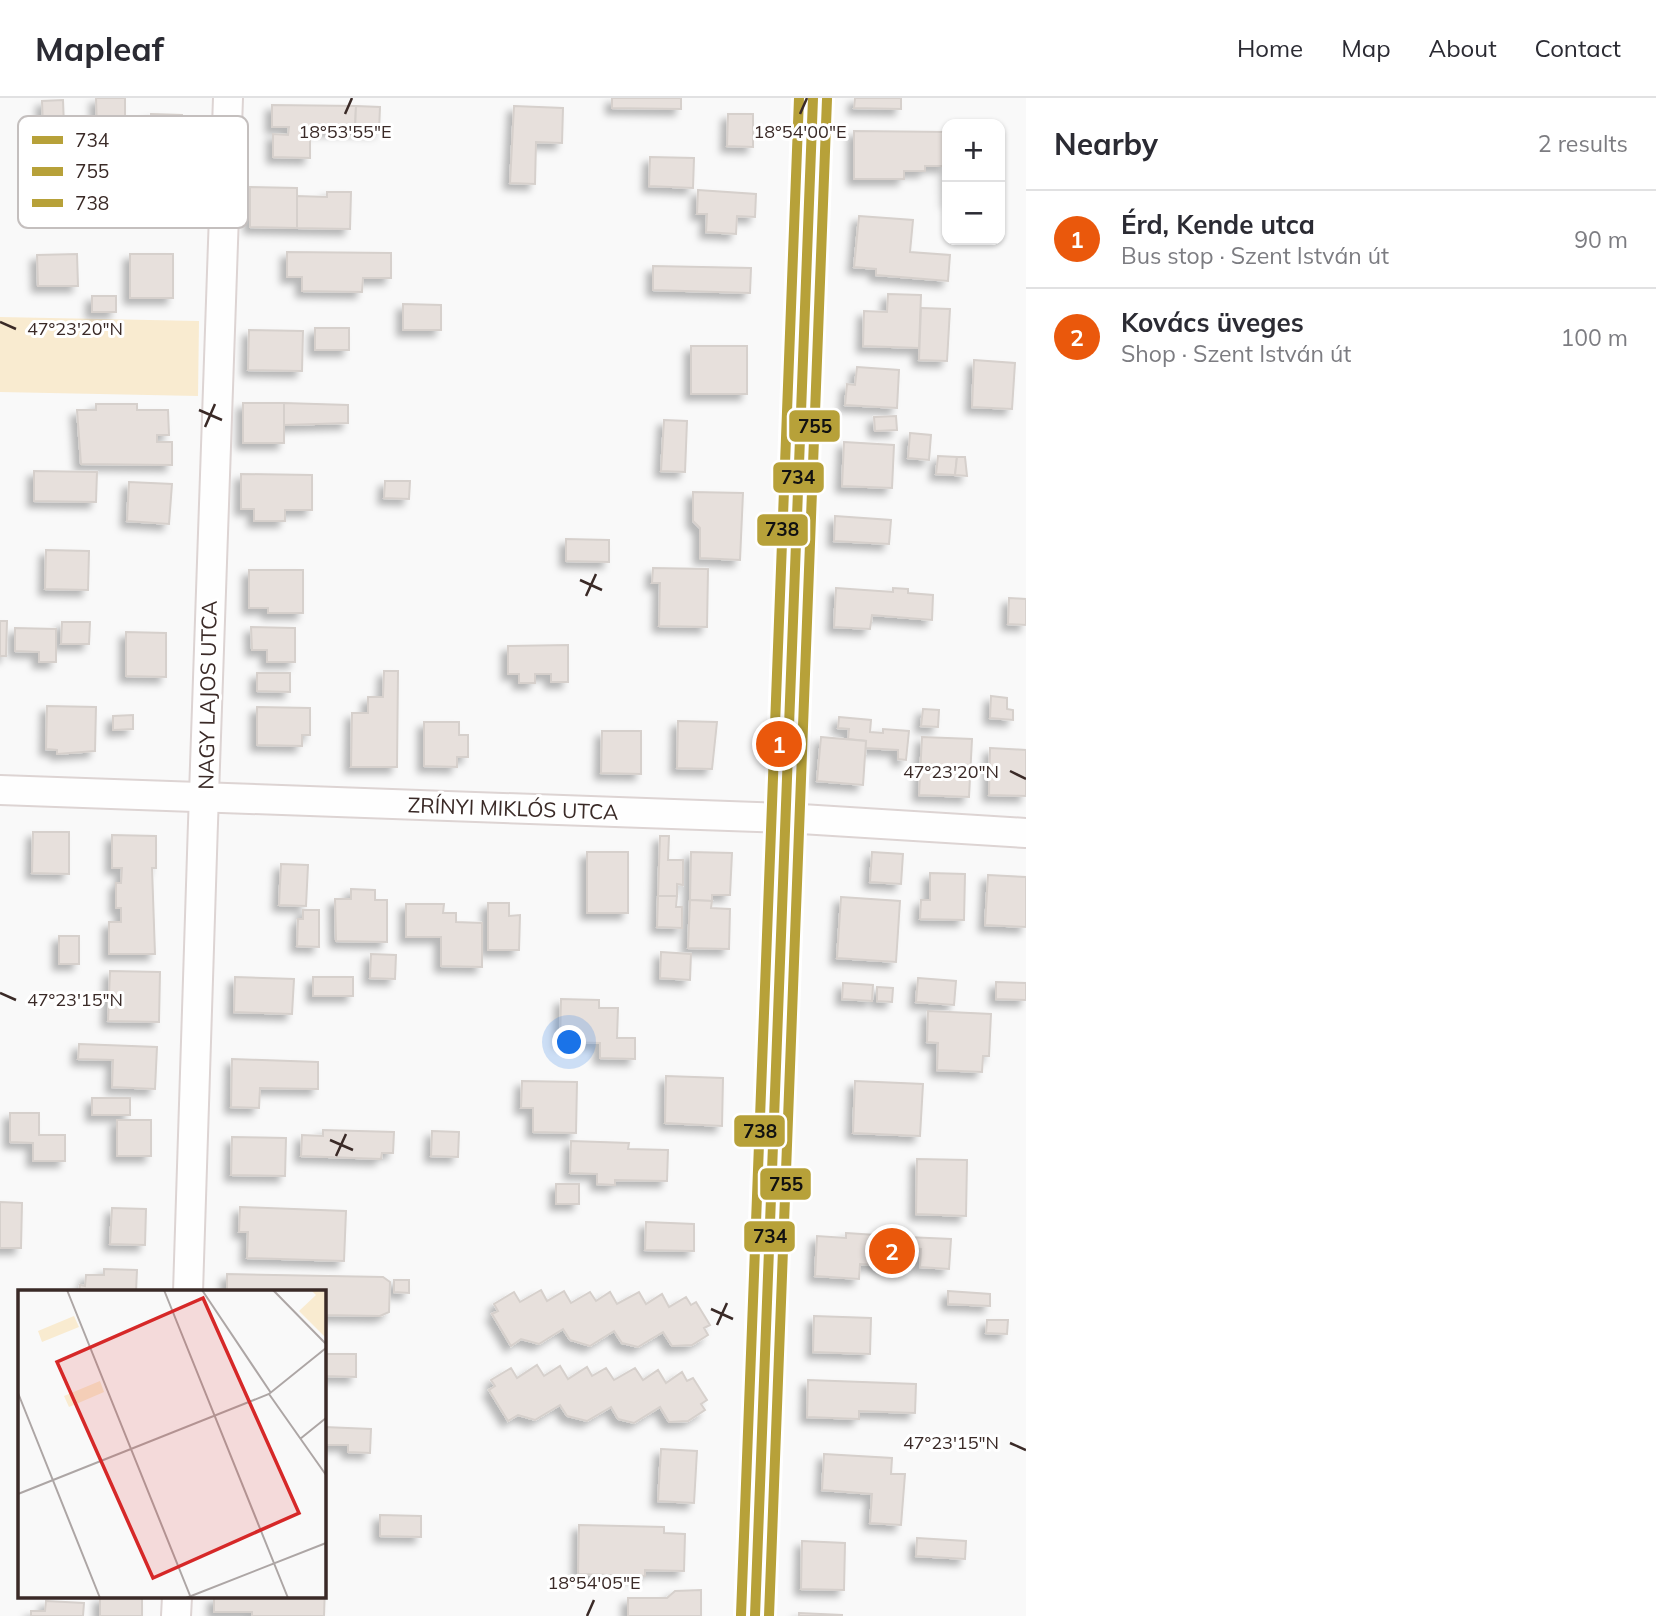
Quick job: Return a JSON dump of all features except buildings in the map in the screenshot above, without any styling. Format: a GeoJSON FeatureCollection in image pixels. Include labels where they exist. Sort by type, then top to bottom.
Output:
{"type":"FeatureCollection","features":[{"type":"Feature","properties":{"kind":"street","name":"NAGY LAJOS UTCA"},"geometry":{"type":"LineString","coordinates":[[227,116],[228,98]]}},
{"type":"Feature","properties":{"kind":"street"},"geometry":{"type":"LineString","coordinates":[[755,1616],[813,98]]}},
{"type":"Feature","properties":{"kind":"street","name":"NAGY LAJOS UTCA"},"geometry":{"type":"LineString","coordinates":[[188,1290],[222,228]]}},
{"type":"Feature","properties":{"kind":"street","name":"ZRÍNYI MIKLÓS UTCA"},"geometry":{"type":"LineString","coordinates":[[0,790],[785,818],[1026,834]]}},
{"type":"Feature","properties":{"kind":"street"},"geometry":{"type":"LineString","coordinates":[[176,1616],[177,1598]]}},
{"type":"Feature","properties":{"kind":"shaded area"},"geometry":{"type":"Polygon","coordinates":[[[0,317],[199,321],[198,396],[0,392],[0,317]]]}},
{"type":"Feature","properties":{"kind":"transit line","name":"738"},"geometry":{"type":"LineString","coordinates":[[741,1615],[799,98]]}},
{"type":"Feature","properties":{"kind":"transit line","name":"734"},"geometry":{"type":"LineString","coordinates":[[755,1616],[813,98]]}},
{"type":"Feature","properties":{"kind":"transit line","name":"755"},"geometry":{"type":"LineString","coordinates":[[769,1616],[827,99]]}},
{"type":"Feature","properties":{"kind":"place","name":"Érd, Kende utca"},"geometry":{"type":"Point","coordinates":[779,744]}},
{"type":"Feature","properties":{"kind":"place","name":"Kovács üveges"},"geometry":{"type":"Point","coordinates":[892,1251]}}]}
